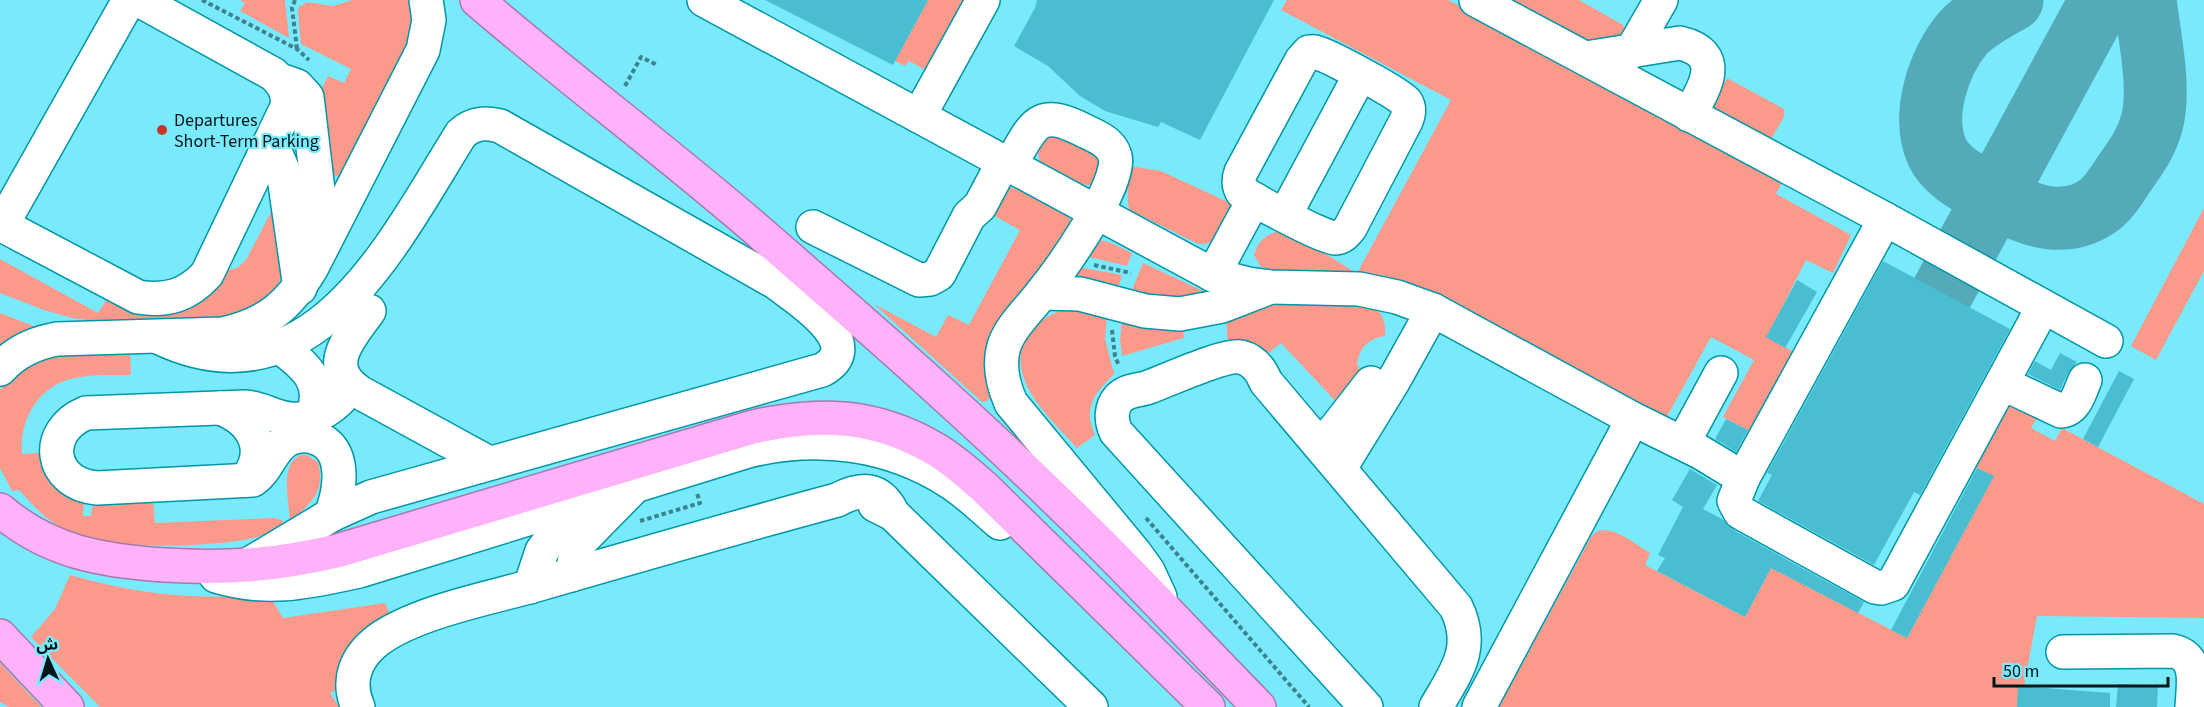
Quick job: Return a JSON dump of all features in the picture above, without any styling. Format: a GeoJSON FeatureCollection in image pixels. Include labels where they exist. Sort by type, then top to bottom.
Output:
{"type":"FeatureCollection","features":[{"type":"Feature","properties":{"kind":"highway"},"geometry":{"type":"LineString","coordinates":[[477,0],[772,243],[966,416],[1100,543],[1259,707]]}},
{"type":"Feature","properties":{"kind":"highway"},"geometry":{"type":"LineString","coordinates":[[0,510],[36,535],[78,553],[104,560],[193,567],[246,566],[299,560],[337,551],[753,427],[784,420],[816,417],[848,418],[880,426],[936,449],[986,489],[1208,707]]}},
{"type":"Feature","properties":{"kind":"highway"},"geometry":{"type":"LineString","coordinates":[[0,636],[67,707]]}},
{"type":"Feature","properties":{"kind":"street"},"geometry":{"type":"LineString","coordinates":[[129,0],[1,224],[126,292],[152,299],[173,297],[190,289],[207,273],[268,147],[283,94]]}},
{"type":"Feature","properties":{"kind":"street"},"geometry":{"type":"LineString","coordinates":[[139,0],[273,74],[291,112],[294,124],[312,266]]}},
{"type":"Feature","properties":{"kind":"street"},"geometry":{"type":"LineString","coordinates":[[0,369],[16,355],[43,342],[57,339],[223,334],[242,330],[261,322],[277,311],[312,266],[423,50],[429,20],[426,0]]}},
{"type":"Feature","properties":{"kind":"street"},"geometry":{"type":"LineString","coordinates":[[704,0],[1096,213],[1222,278],[1271,287],[1359,289],[1424,306],[1633,419],[1683,443],[1743,478]]}},
{"type":"Feature","properties":{"kind":"street"},"geometry":{"type":"LineString","coordinates":[[920,116],[983,0]]}},
{"type":"Feature","properties":{"kind":"street"},"geometry":{"type":"LineString","coordinates":[[1476,0],[1885,219],[2106,341]]}},
{"type":"Feature","properties":{"kind":"street"},"geometry":{"type":"LineString","coordinates":[[1631,52],[1661,0]]}},
{"type":"Feature","properties":{"kind":"street"},"geometry":{"type":"LineString","coordinates":[[1586,58],[1680,43],[1690,46],[1699,51],[1705,59],[1708,79],[1689,115]]}},
{"type":"Feature","properties":{"kind":"street"},"geometry":{"type":"LineString","coordinates":[[1314,52],[1360,75],[1404,100],[1409,114],[1345,234],[1332,238],[1242,192],[1238,186],[1238,179],[1304,56],[1314,52]]}},
{"type":"Feature","properties":{"kind":"street"},"geometry":{"type":"LineString","coordinates":[[1222,278],[1360,75]]}},
{"type":"Feature","properties":{"kind":"street"},"geometry":{"type":"LineString","coordinates":[[813,227],[919,280],[930,279],[939,274],[969,216],[980,206],[1002,160],[1032,128],[1048,119],[1067,122],[1100,138],[1112,149],[1116,170],[1096,213],[1042,293],[1008,336],[1001,360],[1001,375],[1011,403],[1148,571],[1166,611]]}},
{"type":"Feature","properties":{"kind":"street"},"geometry":{"type":"LineString","coordinates":[[158,337],[195,352],[215,355],[246,355],[279,345],[310,330],[330,316],[364,283],[393,243],[461,134],[472,126],[490,123],[500,126],[775,282],[812,311],[833,331],[837,338],[838,346],[834,360],[822,370],[371,497],[331,515],[246,566]]}},
{"type":"Feature","properties":{"kind":"street"},"geometry":{"type":"LineString","coordinates":[[268,147],[276,154],[283,170],[312,266]]}},
{"type":"Feature","properties":{"kind":"street"},"geometry":{"type":"LineString","coordinates":[[1885,219],[1743,478],[1734,501],[1740,512],[1875,587],[1887,587],[1897,579],[2043,307]]}},
{"type":"Feature","properties":{"kind":"street"},"geometry":{"type":"LineString","coordinates":[[1042,293],[1080,294],[1145,311],[1180,314],[1222,306],[1271,287]]}},
{"type":"Feature","properties":{"kind":"street"},"geometry":{"type":"LineString","coordinates":[[1330,457],[1394,380],[1424,306]]}},
{"type":"Feature","properties":{"kind":"street"},"geometry":{"type":"LineString","coordinates":[[369,311],[342,350],[341,369],[350,386],[489,463]]}},
{"type":"Feature","properties":{"kind":"street"},"geometry":{"type":"LineString","coordinates":[[279,345],[305,367],[313,380],[316,402],[312,416]]}},
{"type":"Feature","properties":{"kind":"street"},"geometry":{"type":"LineString","coordinates":[[1365,707],[1116,432],[1113,426],[1112,411],[1120,397],[1134,383],[1214,363],[1242,369],[1266,382],[1448,596],[1462,619],[1465,645],[1462,658],[1436,707]]}},
{"type":"Feature","properties":{"kind":"street"},"geometry":{"type":"LineString","coordinates":[[1683,443],[1721,373]]}},
{"type":"Feature","properties":{"kind":"street"},"geometry":{"type":"LineString","coordinates":[[2002,383],[2061,411],[2074,404],[2085,380]]}},
{"type":"Feature","properties":{"kind":"street"},"geometry":{"type":"LineString","coordinates":[[331,515],[336,502],[339,474],[337,460],[332,448],[322,440],[311,436],[290,439],[275,451],[261,475],[253,480],[97,488],[74,483],[66,476],[56,455],[57,444],[60,433],[67,424],[86,413],[255,408],[291,419],[312,416],[330,408],[350,386]]}},
{"type":"Feature","properties":{"kind":"street"},"geometry":{"type":"LineString","coordinates":[[220,408],[240,417],[253,434],[257,454],[255,464],[244,482]]}},
{"type":"Feature","properties":{"kind":"street"},"geometry":{"type":"LineString","coordinates":[[1479,707],[1633,419]]}},
{"type":"Feature","properties":{"kind":"street"},"geometry":{"type":"LineString","coordinates":[[193,567],[211,575],[250,584],[294,584],[359,571],[748,451],[784,444],[811,442],[861,446],[908,460],[932,472],[969,496],[1004,526],[1012,530],[1029,532]]}},
{"type":"Feature","properties":{"kind":"street"},"geometry":{"type":"LineString","coordinates":[[571,575],[579,543],[636,485]]}},
{"type":"Feature","properties":{"kind":"street"},"geometry":{"type":"LineString","coordinates":[[358,707],[352,691],[354,671],[358,662],[378,640],[396,629],[436,614],[837,500],[859,491],[880,496],[888,504],[893,514],[1091,707]]}},
{"type":"Feature","properties":{"kind":"street"},"geometry":{"type":"LineString","coordinates":[[530,587],[542,551],[552,538],[594,498]]}},
{"type":"Feature","properties":{"kind":"street"},"geometry":{"type":"LineString","coordinates":[[2063,652],[2173,651],[2181,653],[2188,658],[2193,671],[2192,707]]}},
{"type":"Feature","properties":{"kind":"path"},"geometry":{"type":"LineString","coordinates":[[295,0],[292,8],[297,49]]}},
{"type":"Feature","properties":{"kind":"path"},"geometry":{"type":"LineString","coordinates":[[624,87],[641,57],[657,65]]}},
{"type":"Feature","properties":{"kind":"path"},"geometry":{"type":"LineString","coordinates":[[1067,258],[1131,273]]}},
{"type":"Feature","properties":{"kind":"path"},"geometry":{"type":"LineString","coordinates":[[1119,303],[1113,325],[1112,340],[1115,356],[1134,383]]}},
{"type":"Feature","properties":{"kind":"path"},"geometry":{"type":"LineString","coordinates":[[633,523],[700,503],[690,469]]}},
{"type":"Feature","properties":{"kind":"shaded area"},"geometry":{"type":"Polygon","coordinates":[[[240,0],[285,0],[289,38],[240,11],[245,3],[240,0]]]}},
{"type":"Feature","properties":{"kind":"shaded area"},"geometry":{"type":"Polygon","coordinates":[[[352,0],[420,0],[423,15],[349,181],[328,173],[322,88],[328,76],[344,83],[351,69],[301,44],[298,11],[299,7],[307,2],[333,6],[352,0]]]}},
{"type":"Feature","properties":{"kind":"shaded area"},"geometry":{"type":"Polygon","coordinates":[[[928,0],[968,0],[929,72],[909,61],[905,66],[895,61],[928,0]]]}},
{"type":"Feature","properties":{"kind":"shaded area"},"geometry":{"type":"Polygon","coordinates":[[[1287,0],[1448,0],[1784,178],[1776,194],[1851,235],[1833,273],[1806,260],[1767,337],[1799,355],[1755,434],[1723,417],[1754,360],[1711,337],[1665,420],[1355,277],[1451,100],[1281,10],[1287,0]]]}},
{"type":"Feature","properties":{"kind":"shaded area"},"geometry":{"type":"Polygon","coordinates":[[[1502,0],[1579,0],[1623,25],[1626,31],[1620,38],[1583,41],[1502,0]]]}},
{"type":"Feature","properties":{"kind":"shaded area"},"geometry":{"type":"Polygon","coordinates":[[[1727,78],[1784,109],[1784,117],[1767,146],[1707,114],[1727,78]]]}},
{"type":"Feature","properties":{"kind":"shaded area"},"geometry":{"type":"Polygon","coordinates":[[[1056,135],[1097,155],[1103,161],[1097,184],[1074,182],[1040,162],[1037,149],[1044,138],[1056,135]]]}},
{"type":"Feature","properties":{"kind":"shaded area"},"geometry":{"type":"Polygon","coordinates":[[[1127,168],[1161,171],[1230,203],[1231,207],[1215,239],[1204,244],[1196,243],[1130,210],[1127,168]]]}},
{"type":"Feature","properties":{"kind":"shaded area"},"geometry":{"type":"Polygon","coordinates":[[[1006,187],[1014,188],[1065,215],[1070,219],[1072,225],[991,397],[982,402],[874,304],[936,337],[948,315],[969,325],[1020,230],[989,213],[1006,187]]]}},
{"type":"Feature","properties":{"kind":"shaded area"},"geometry":{"type":"Polygon","coordinates":[[[280,194],[284,272],[275,290],[267,299],[236,317],[102,322],[72,318],[0,293],[0,259],[98,313],[109,296],[237,268],[246,260],[270,214],[272,208],[269,199],[280,194]]]}},
{"type":"Feature","properties":{"kind":"shaded area"},"geometry":{"type":"Polygon","coordinates":[[[2204,208],[2204,271],[2156,360],[2131,346],[2204,208]]]}},
{"type":"Feature","properties":{"kind":"shaded area"},"geometry":{"type":"Polygon","coordinates":[[[1279,231],[1294,235],[1355,272],[1275,271],[1261,267],[1254,255],[1260,242],[1270,234],[1279,231]]]}},
{"type":"Feature","properties":{"kind":"shaded area"},"geometry":{"type":"Polygon","coordinates":[[[1098,240],[1109,242],[1132,253],[1127,266],[1085,256],[1098,240]]]}},
{"type":"Feature","properties":{"kind":"shaded area"},"geometry":{"type":"Polygon","coordinates":[[[1143,263],[1204,293],[1168,296],[1150,295],[1132,290],[1143,263]]]}},
{"type":"Feature","properties":{"kind":"shaded area"},"geometry":{"type":"Polygon","coordinates":[[[1078,267],[1122,275],[1118,288],[1097,280],[1073,277],[1078,267]]]}},
{"type":"Feature","properties":{"kind":"shaded area"},"geometry":{"type":"Polygon","coordinates":[[[1308,300],[1373,306],[1383,319],[1385,336],[1369,342],[1360,353],[1357,364],[1361,372],[1342,408],[1281,343],[1266,355],[1228,349],[1226,314],[1281,302],[1308,300]]]}},
{"type":"Feature","properties":{"kind":"shaded area"},"geometry":{"type":"Polygon","coordinates":[[[1067,309],[1107,315],[1105,339],[1114,374],[1092,401],[1090,416],[1095,435],[1077,448],[1033,396],[1025,381],[1021,365],[1022,350],[1033,329],[1046,318],[1067,309]]]}},
{"type":"Feature","properties":{"kind":"shaded area"},"geometry":{"type":"Polygon","coordinates":[[[0,313],[36,327],[0,348],[0,313]]]}},
{"type":"Feature","properties":{"kind":"shaded area"},"geometry":{"type":"Polygon","coordinates":[[[1122,322],[1151,328],[1183,329],[1184,338],[1122,356],[1120,339],[1122,322]]]}},
{"type":"Feature","properties":{"kind":"shaded area"},"geometry":{"type":"Polygon","coordinates":[[[130,349],[131,375],[96,375],[75,378],[51,388],[42,396],[28,416],[24,428],[22,454],[39,453],[47,476],[73,491],[73,499],[84,500],[83,516],[91,516],[93,503],[153,501],[155,523],[274,518],[282,520],[284,524],[272,532],[232,542],[182,545],[115,543],[81,536],[60,527],[47,518],[19,490],[12,491],[0,468],[0,391],[3,384],[39,355],[130,349]]]}},
{"type":"Feature","properties":{"kind":"shaded area"},"geometry":{"type":"Polygon","coordinates":[[[2009,400],[2038,415],[2031,428],[2055,441],[2062,428],[2204,504],[2204,618],[2037,616],[2024,687],[2017,707],[1499,707],[1591,537],[1604,530],[1620,534],[1650,553],[1645,565],[1745,617],[1771,568],[1907,638],[1993,477],[1974,466],[2009,400]]]}},
{"type":"Feature","properties":{"kind":"shaded area"},"geometry":{"type":"Polygon","coordinates":[[[307,455],[318,462],[320,482],[310,503],[290,522],[287,495],[288,475],[294,459],[307,455]]]}},
{"type":"Feature","properties":{"kind":"shaded area"},"geometry":{"type":"Polygon","coordinates":[[[70,575],[120,587],[168,594],[218,597],[269,595],[283,618],[385,603],[390,615],[367,629],[342,687],[330,693],[339,707],[100,707],[31,637],[55,609],[70,575]]]}},
{"type":"Feature","properties":{"kind":"shaded area"},"geometry":{"type":"Polygon","coordinates":[[[0,663],[41,707],[9,707],[0,702],[0,663]]]}},
{"type":"Feature","properties":{"kind":"building"},"geometry":{"type":"Polygon","coordinates":[[[765,0],[928,0],[893,65],[765,0]]]}},
{"type":"Feature","properties":{"kind":"building"},"geometry":{"type":"Polygon","coordinates":[[[1037,0],[1274,0],[1200,140],[1161,122],[1158,127],[1105,111],[1080,96],[1048,66],[1014,46],[1037,0]]]}},
{"type":"Feature","properties":{"kind":"building"},"geometry":{"type":"Polygon","coordinates":[[[1883,261],[2010,329],[1920,495],[1914,492],[1874,565],[1758,501],[1772,475],[1767,473],[1883,261]]]}},
{"type":"Feature","properties":{"kind":"building"},"geometry":{"type":"Polygon","coordinates":[[[1797,280],[1817,292],[1785,348],[1766,337],[1797,280]]]}},
{"type":"Feature","properties":{"kind":"building"},"geometry":{"type":"Polygon","coordinates":[[[2060,353],[2077,362],[2068,373],[2060,390],[2028,374],[2035,361],[2051,370],[2060,353]]]}},
{"type":"Feature","properties":{"kind":"building"},"geometry":{"type":"Polygon","coordinates":[[[2119,371],[2134,379],[2098,447],[2083,439],[2119,371]]]}},
{"type":"Feature","properties":{"kind":"building"},"geometry":{"type":"Polygon","coordinates":[[[1726,419],[1748,430],[1736,452],[1715,439],[1726,419]]]}},
{"type":"Feature","properties":{"kind":"building"},"geometry":{"type":"Polygon","coordinates":[[[1977,468],[1994,476],[1907,638],[1891,630],[1977,468]]]}},
{"type":"Feature","properties":{"kind":"building"},"geometry":{"type":"Polygon","coordinates":[[[1690,469],[1717,485],[1703,509],[1722,519],[1735,531],[1864,602],[1858,613],[1771,568],[1745,617],[1657,571],[1665,558],[1658,555],[1683,507],[1672,500],[1690,469]]]}},
{"type":"Feature","properties":{"kind":"building"},"geometry":{"type":"Polygon","coordinates":[[[2118,684],[2158,686],[2157,707],[2116,707],[2118,684]]]}},
{"type":"Feature","properties":{"kind":"building"},"geometry":{"type":"Polygon","coordinates":[[[2018,686],[2110,693],[2110,707],[2017,707],[2018,686]]]}},
{"type":"Feature","properties":{"kind":"taxiway"},"geometry":{"type":"LineString","coordinates":[[2012,0],[1974,23],[1954,45],[1946,59],[1935,90],[1932,106],[1932,137],[1941,159],[1964,180],[2011,206],[2039,216],[2053,218],[2081,215],[2100,205],[2115,188],[2147,136],[2154,108],[2155,78],[2145,0]]}},
{"type":"Feature","properties":{"kind":"taxiway"},"geometry":{"type":"LineString","coordinates":[[1942,293],[2101,0]]}},
{"type":"Feature","properties":{"kind":"place","name":"Departures Short-Term Parking"},"geometry":{"type":"Point","coordinates":[162,130]}}]}
